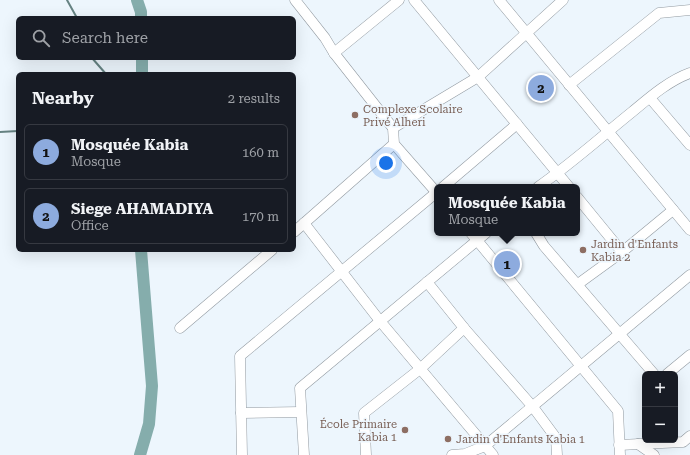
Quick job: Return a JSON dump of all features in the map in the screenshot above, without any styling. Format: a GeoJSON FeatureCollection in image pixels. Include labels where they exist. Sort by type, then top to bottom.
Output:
{"type":"FeatureCollection","features":[{"type":"Feature","properties":{"kind":"street"},"geometry":{"type":"LineString","coordinates":[[295,0],[325,38],[334,53],[393,128],[394,144],[434,187]]}},
{"type":"Feature","properties":{"kind":"street"},"geometry":{"type":"LineString","coordinates":[[414,0],[566,184]]}},
{"type":"Feature","properties":{"kind":"street"},"geometry":{"type":"LineString","coordinates":[[499,0],[690,230]]}},
{"type":"Feature","properties":{"kind":"street"},"geometry":{"type":"LineString","coordinates":[[393,128],[478,77],[563,0]]}},
{"type":"Feature","properties":{"kind":"street"},"geometry":{"type":"LineString","coordinates":[[334,53],[394,1]]}},
{"type":"Feature","properties":{"kind":"street"},"geometry":{"type":"LineString","coordinates":[[569,85],[659,13],[690,10]]}},
{"type":"Feature","properties":{"kind":"street"},"geometry":{"type":"LineString","coordinates":[[543,184],[558,174],[608,131],[650,98],[680,77],[690,73]]}},
{"type":"Feature","properties":{"kind":"street"},"geometry":{"type":"LineString","coordinates":[[650,98],[690,145]]}},
{"type":"Feature","properties":{"kind":"street"},"geometry":{"type":"LineString","coordinates":[[446,184],[517,124]]}},
{"type":"Feature","properties":{"kind":"street"},"geometry":{"type":"LineString","coordinates":[[296,230],[394,144]]}},
{"type":"Feature","properties":{"kind":"street"},"geometry":{"type":"LineString","coordinates":[[242,455],[240,356],[434,194]]}},
{"type":"Feature","properties":{"kind":"street"},"geometry":{"type":"LineString","coordinates":[[580,201],[622,252]]}},
{"type":"Feature","properties":{"kind":"street"},"geometry":{"type":"LineString","coordinates":[[578,284],[622,252],[673,210]]}},
{"type":"Feature","properties":{"kind":"street"},"geometry":{"type":"LineString","coordinates":[[304,223],[380,321],[493,455]]}},
{"type":"Feature","properties":{"kind":"street"},"geometry":{"type":"LineString","coordinates":[[538,236],[544,246],[651,371]]}},
{"type":"Feature","properties":{"kind":"street"},"geometry":{"type":"LineString","coordinates":[[304,455],[300,388],[427,282],[475,237],[618,411],[619,450],[638,444],[683,442],[690,436]]}},
{"type":"Feature","properties":{"kind":"street"},"geometry":{"type":"LineString","coordinates":[[180,328],[270,252]]}},
{"type":"Feature","properties":{"kind":"street"},"geometry":{"type":"LineString","coordinates":[[452,455],[465,454],[486,446],[690,275]]}},
{"type":"Feature","properties":{"kind":"street"},"geometry":{"type":"LineString","coordinates":[[427,282],[464,328],[533,407],[556,438],[557,455]]}},
{"type":"Feature","properties":{"kind":"street"},"geometry":{"type":"LineString","coordinates":[[366,455],[364,413],[420,369],[464,328]]}},
{"type":"Feature","properties":{"kind":"street"},"geometry":{"type":"LineString","coordinates":[[671,371],[690,355]]}},
{"type":"Feature","properties":{"kind":"street"},"geometry":{"type":"LineString","coordinates":[[241,413],[301,412]]}},
{"type":"Feature","properties":{"kind":"street"},"geometry":{"type":"LineString","coordinates":[[638,444],[654,455]]}},
{"type":"Feature","properties":{"kind":"waterway"},"geometry":{"type":"LineString","coordinates":[[67,0],[76,16]]}},
{"type":"Feature","properties":{"kind":"waterway"},"geometry":{"type":"LineString","coordinates":[[137,0],[141,16]]}},
{"type":"Feature","properties":{"kind":"waterway"},"geometry":{"type":"LineString","coordinates":[[94,60],[104,72]]}},
{"type":"Feature","properties":{"kind":"waterway"},"geometry":{"type":"LineString","coordinates":[[142,60],[142,72]]}},
{"type":"Feature","properties":{"kind":"waterway"},"geometry":{"type":"LineString","coordinates":[[0,132],[16,131]]}},
{"type":"Feature","properties":{"kind":"waterway"},"geometry":{"type":"LineString","coordinates":[[140,455],[149,424],[152,386],[141,252]]}},
{"type":"Feature","properties":{"kind":"place","name":"Siege AHAMADIYA"},"geometry":{"type":"Point","coordinates":[541,88]}},
{"type":"Feature","properties":{"kind":"place","name":"Complexe Scolaire Privé Alheri"},"geometry":{"type":"Point","coordinates":[355,115]}},
{"type":"Feature","properties":{"kind":"place","name":"Jardin d'Enfants Kabia 2"},"geometry":{"type":"Point","coordinates":[583,250]}},
{"type":"Feature","properties":{"kind":"place","name":"Mosquée Kabia"},"geometry":{"type":"Point","coordinates":[507,264]}},
{"type":"Feature","properties":{"kind":"place","name":"École Primaire Kabia 1"},"geometry":{"type":"Point","coordinates":[405,430]}},
{"type":"Feature","properties":{"kind":"place","name":"Jardin d'Enfants Kabia 1"},"geometry":{"type":"Point","coordinates":[448,439]}}]}
